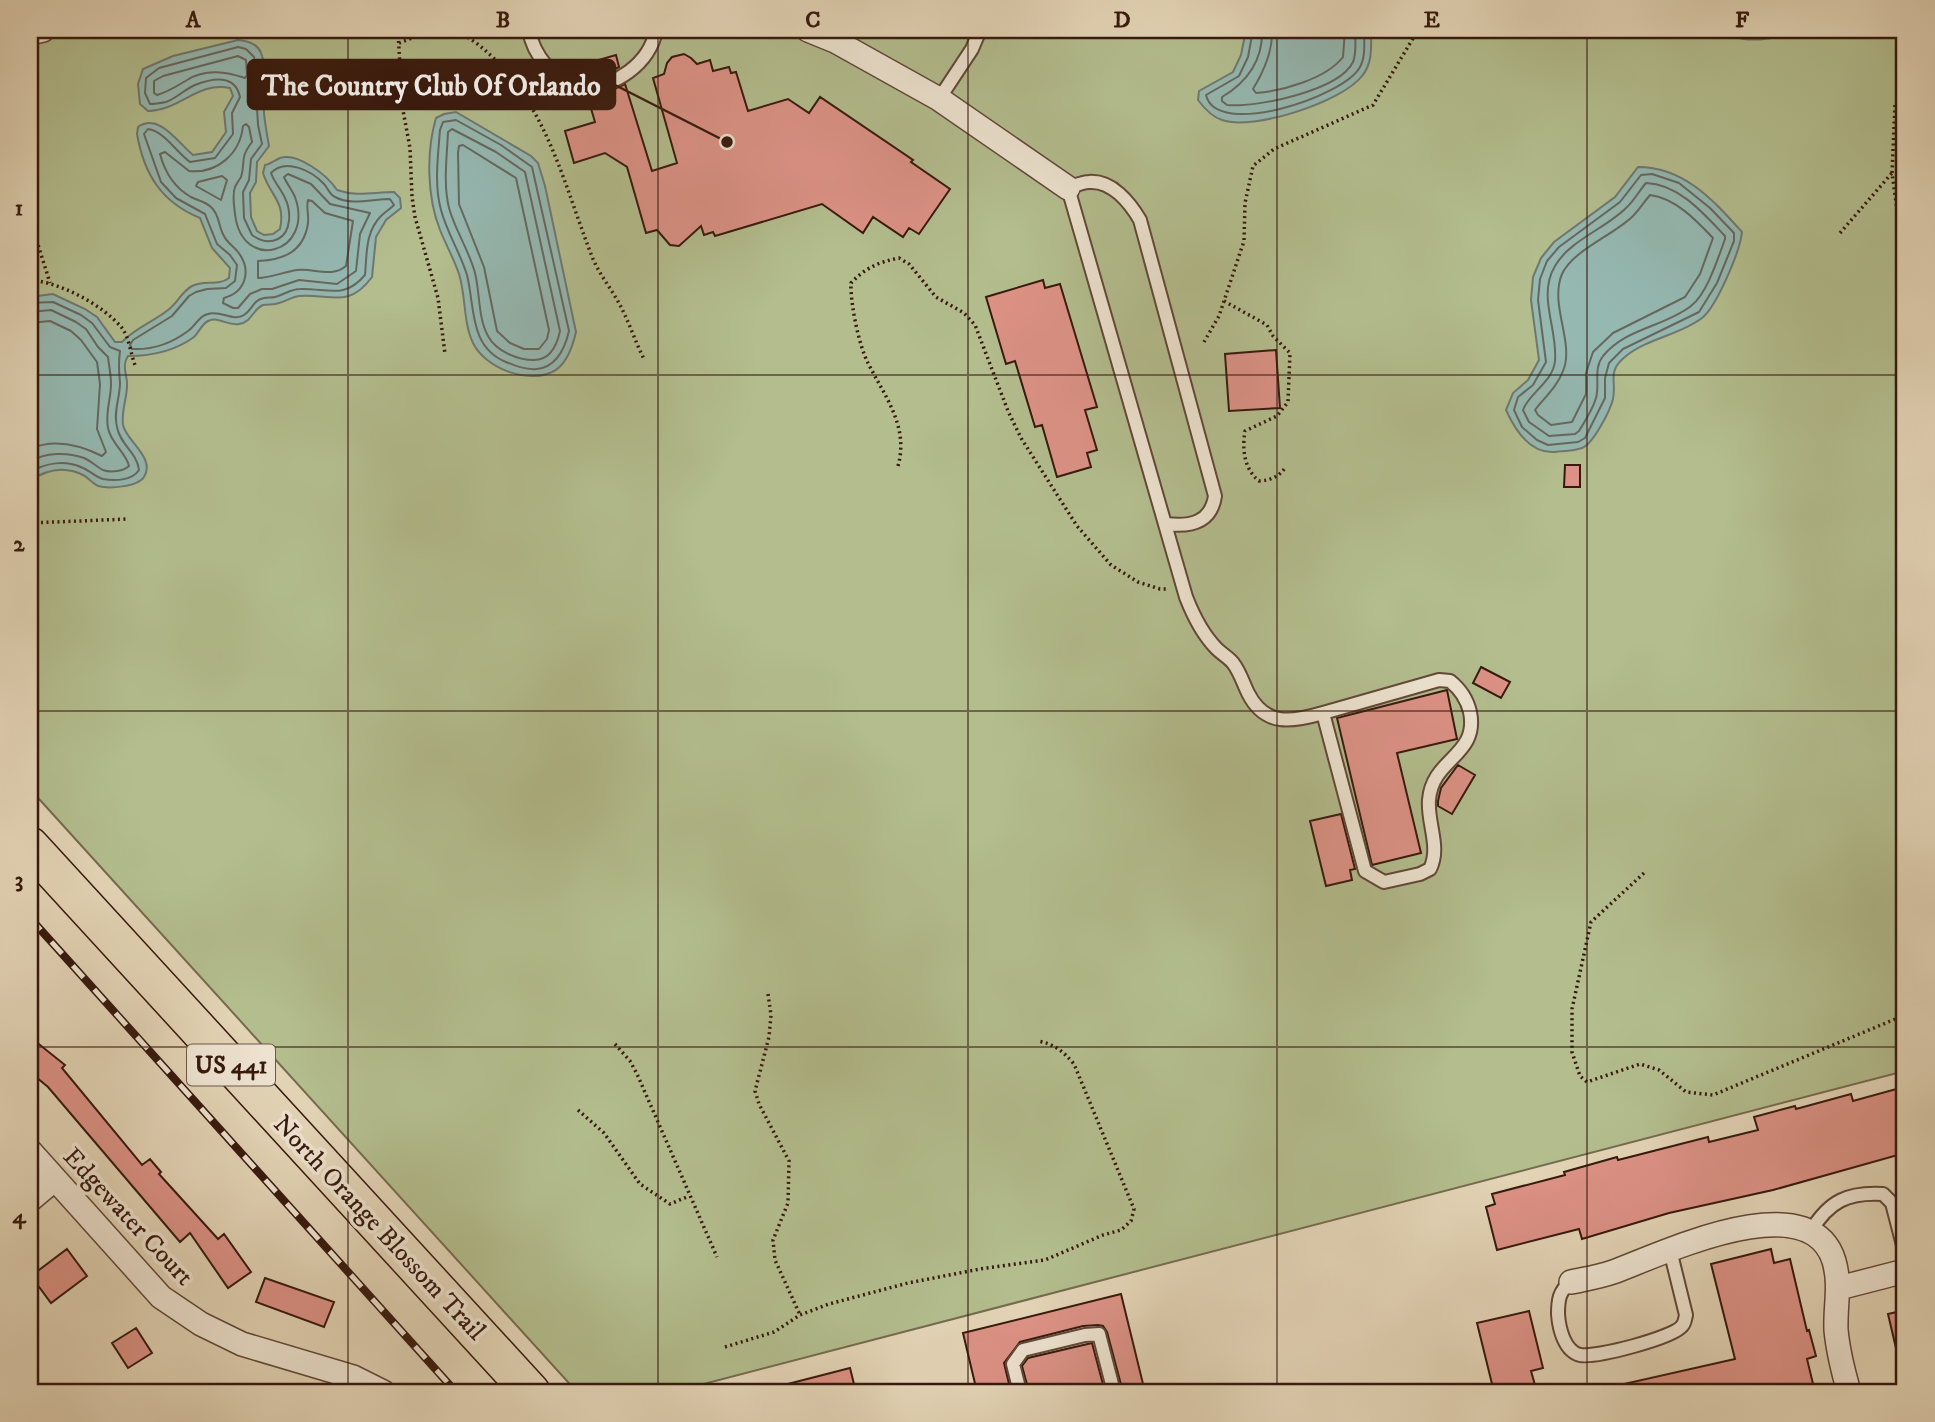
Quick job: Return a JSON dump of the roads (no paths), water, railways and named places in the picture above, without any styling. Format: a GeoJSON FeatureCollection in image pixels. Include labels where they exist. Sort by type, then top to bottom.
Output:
{"type":"FeatureCollection","features":[{"type":"Feature","properties":{"kind":"main road","name":"North Orange Blossom Trail"},"geometry":{"type":"LineString","coordinates":[[30,846],[531,1392]]}},
{"type":"Feature","properties":{"kind":"street"},"geometry":{"type":"LineString","coordinates":[[30,33],[43,30]]}},
{"type":"Feature","properties":{"kind":"street"},"geometry":{"type":"LineString","coordinates":[[808,30],[835,41],[939,99],[1068,188]]}},
{"type":"Feature","properties":{"kind":"street","name":"Edgewater Court"},"geometry":{"type":"LineString","coordinates":[[30,1151],[161,1297],[201,1325],[242,1344],[354,1377],[383,1392]]}},
{"type":"Feature","properties":{"kind":"street"},"geometry":{"type":"LineString","coordinates":[[30,1200],[55,1179]]}},
{"type":"Feature","properties":{"kind":"street"},"geometry":{"type":"LineString","coordinates":[[1571,1282],[1608,1273],[1716,1234],[1762,1225],[1792,1225],[1811,1231],[1825,1242],[1834,1260],[1839,1287],[1836,1328],[1840,1362],[1849,1392]]}},
{"type":"Feature","properties":{"kind":"street"},"geometry":{"type":"LineString","coordinates":[[1839,1287],[1905,1271]]}},
{"type":"Feature","properties":{"kind":"lane"},"geometry":{"type":"LineString","coordinates":[[529,30],[531,43],[540,59],[555,74],[580,86],[627,74],[639,65],[649,52],[656,30]]}},
{"type":"Feature","properties":{"kind":"lane"},"geometry":{"type":"LineString","coordinates":[[939,99],[972,49],[980,30]]}},
{"type":"Feature","properties":{"kind":"lane"},"geometry":{"type":"LineString","coordinates":[[1166,524],[1199,522],[1213,507],[1215,496],[1140,220],[1131,205],[1107,186],[1090,181],[1068,188],[1183,589],[1193,616],[1215,647],[1233,663],[1254,704],[1276,718],[1295,721],[1438,680],[1450,681],[1463,694],[1470,712],[1471,734],[1441,769],[1431,787],[1428,801],[1434,853],[1430,869],[1384,882],[1365,872],[1323,713]]}},
{"type":"Feature","properties":{"kind":"lane"},"geometry":{"type":"LineString","coordinates":[[1811,1231],[1821,1214],[1834,1202],[1864,1193],[1883,1194],[1892,1203],[1905,1253]]}},
{"type":"Feature","properties":{"kind":"lane"},"geometry":{"type":"LineString","coordinates":[[1571,1282],[1563,1288],[1558,1300],[1559,1321],[1567,1346],[1578,1354],[1595,1356],[1668,1335],[1682,1326],[1686,1315],[1670,1250]]}},
{"type":"Feature","properties":{"kind":"lane"},"geometry":{"type":"LineString","coordinates":[[1020,1392],[1013,1364],[1023,1350],[1099,1334],[1114,1392]]}},
{"type":"Feature","properties":{"kind":"water"},"geometry":{"type":"Polygon","coordinates":[[[1246,30],[1371,30],[1370,60],[1366,71],[1352,86],[1317,104],[1275,118],[1236,122],[1222,120],[1200,103],[1199,91],[1233,72],[1241,55],[1246,30]]]}},
{"type":"Feature","properties":{"kind":"water"},"geometry":{"type":"Polygon","coordinates":[[[1729,30],[1803,30],[1777,37],[1749,39],[1732,36],[1729,30]]]}},
{"type":"Feature","properties":{"kind":"water"},"geometry":{"type":"Polygon","coordinates":[[[238,40],[257,47],[264,67],[264,113],[269,146],[257,162],[256,182],[250,193],[251,217],[257,231],[264,235],[273,234],[280,229],[279,205],[263,173],[265,165],[280,158],[295,158],[304,162],[320,172],[337,190],[359,194],[394,192],[400,198],[401,208],[386,220],[376,237],[372,277],[363,287],[346,297],[299,296],[277,304],[263,305],[243,323],[208,321],[194,337],[179,346],[154,354],[128,356],[125,366],[127,387],[123,425],[146,463],[144,477],[129,485],[103,487],[78,473],[57,470],[30,481],[30,297],[53,294],[85,309],[97,317],[115,342],[122,342],[168,310],[192,286],[221,282],[229,278],[230,268],[212,248],[200,218],[175,204],[156,185],[144,162],[137,134],[138,127],[153,123],[168,131],[193,155],[212,152],[226,132],[224,112],[233,96],[230,88],[208,89],[170,106],[148,111],[140,104],[138,84],[143,69],[173,56],[238,40]]]}},
{"type":"Feature","properties":{"kind":"water"},"geometry":{"type":"Polygon","coordinates":[[[456,112],[531,156],[538,163],[576,332],[565,360],[552,372],[531,376],[508,371],[487,360],[479,352],[470,335],[461,282],[436,217],[429,174],[436,118],[456,112]]]}},
{"type":"Feature","properties":{"kind":"water"},"geometry":{"type":"Polygon","coordinates":[[[1638,167],[1670,173],[1708,197],[1742,232],[1737,252],[1721,291],[1702,318],[1684,329],[1635,350],[1616,367],[1613,376],[1613,399],[1601,426],[1591,440],[1576,450],[1546,452],[1524,439],[1506,410],[1513,393],[1528,380],[1539,360],[1531,300],[1533,277],[1541,258],[1554,242],[1615,197],[1638,167]]]}},
{"type":"Feature","properties":{"kind":"railway"},"geometry":{"type":"LineString","coordinates":[[30,918],[456,1392]]}},
{"type":"Feature","properties":{"kind":"place","name":"The Country Club Of Orlando"},"geometry":{"type":"Point","coordinates":[727,142]}}]}
